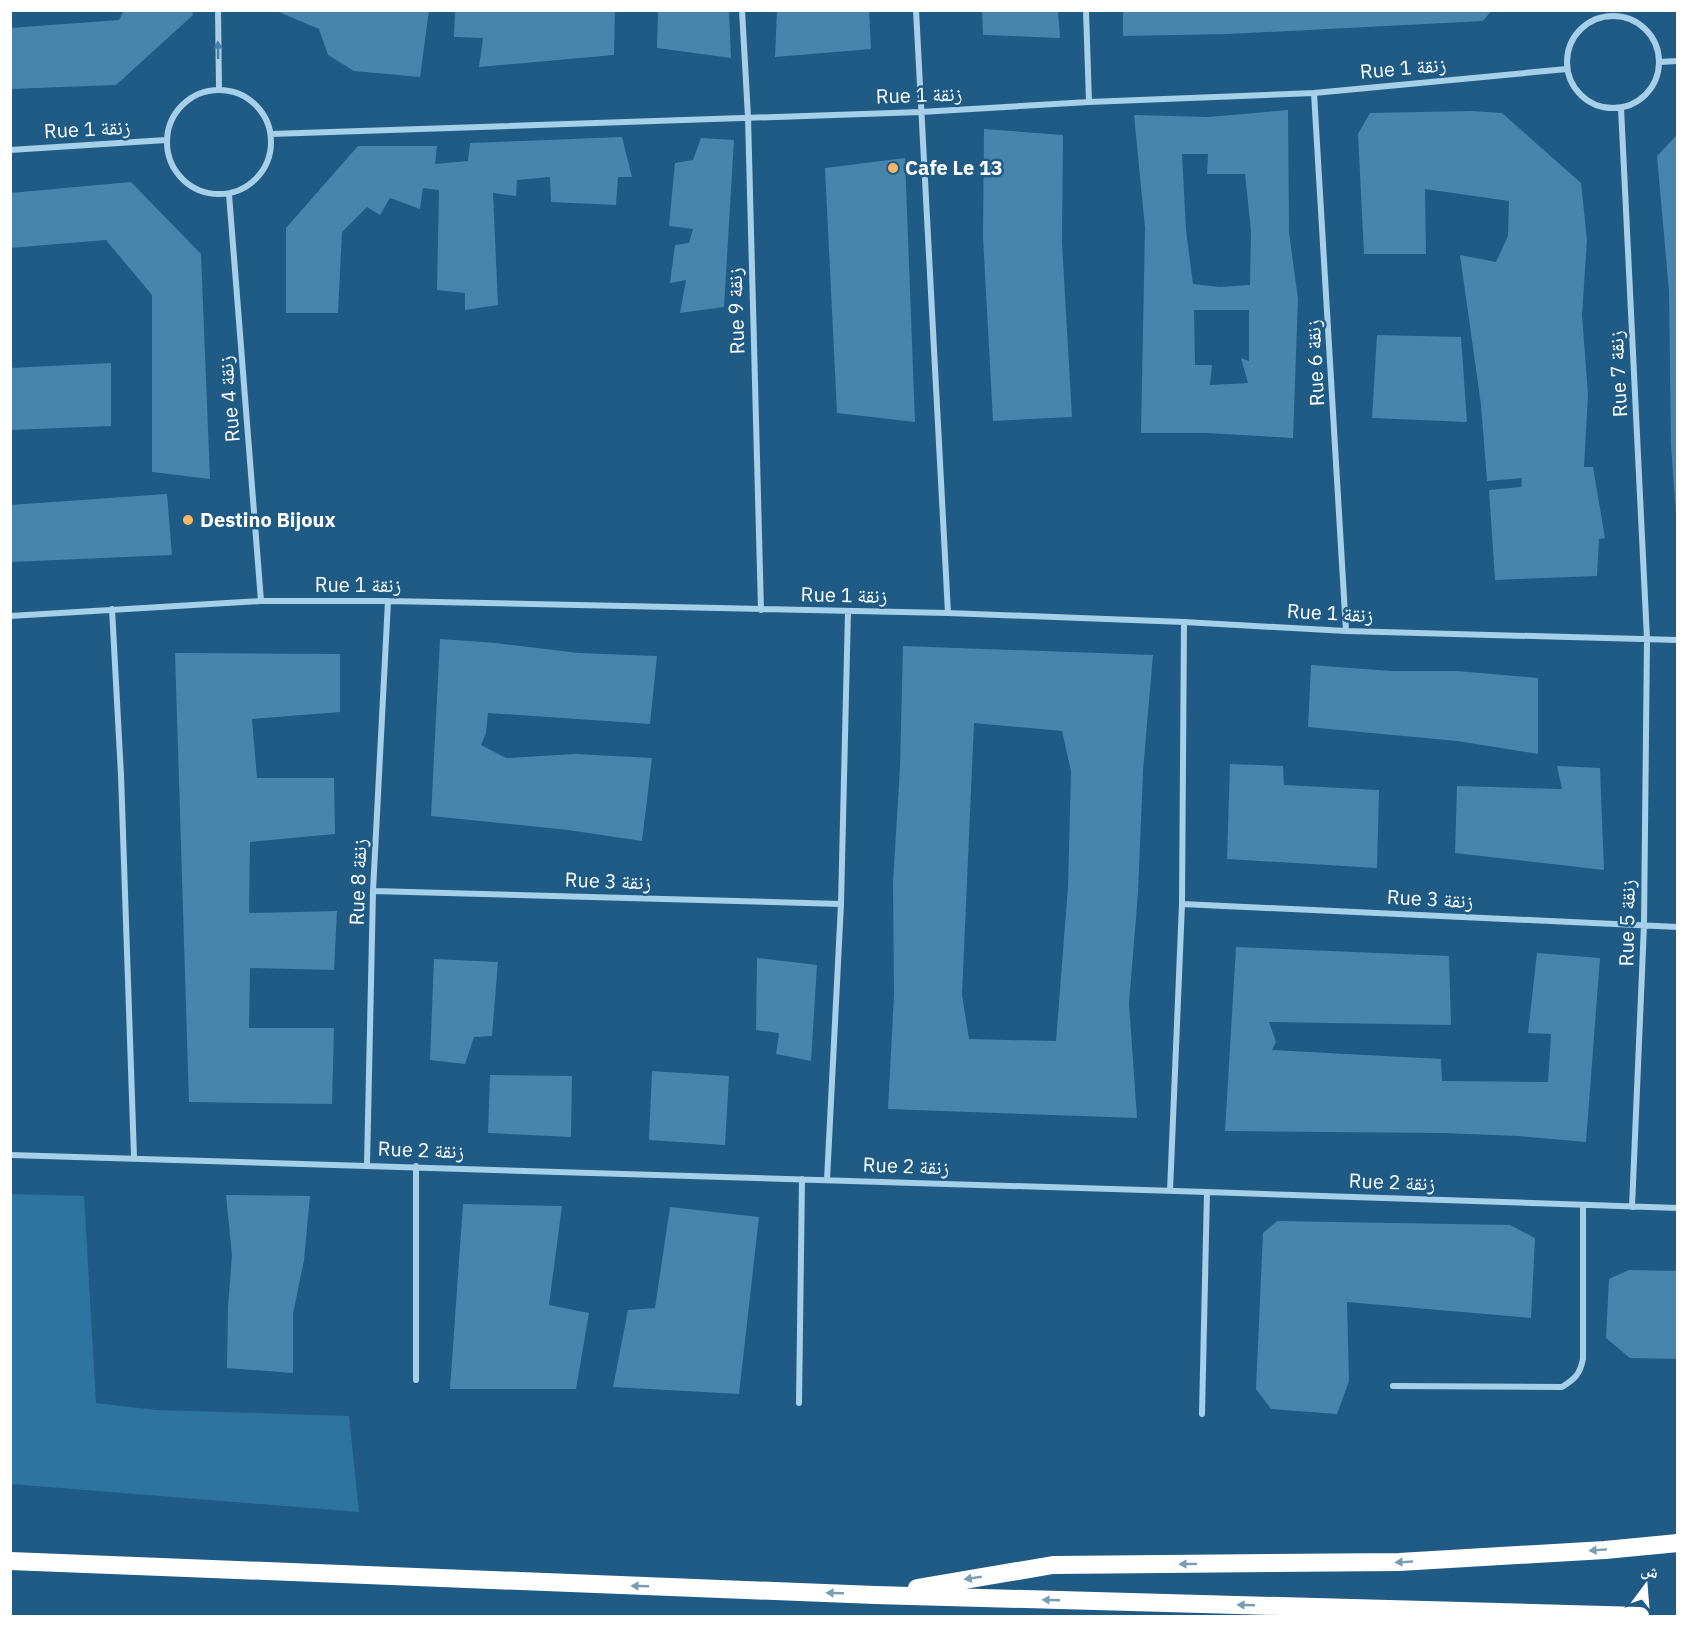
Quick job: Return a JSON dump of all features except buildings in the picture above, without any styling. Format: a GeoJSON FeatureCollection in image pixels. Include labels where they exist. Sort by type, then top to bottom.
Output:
{"type":"FeatureCollection","features":[{"type":"Feature","properties":{"kind":"highway"},"geometry":{"type":"LineString","coordinates":[[875,1595],[1053,1565],[1399,1562],[1677,1544]]}},
{"type":"Feature","properties":{"kind":"highway"},"geometry":{"type":"LineString","coordinates":[[10,1561],[875,1595],[1640,1617]]}},
{"type":"Feature","properties":{"kind":"street"},"geometry":{"type":"LineString","coordinates":[[218,10],[219,90]]}},
{"type":"Feature","properties":{"kind":"street","name":"Rue 9 زنقة"},"geometry":{"type":"LineString","coordinates":[[742,10],[748,117],[761,610]]}},
{"type":"Feature","properties":{"kind":"street"},"geometry":{"type":"LineString","coordinates":[[916,10],[948,613]]}},
{"type":"Feature","properties":{"kind":"street"},"geometry":{"type":"LineString","coordinates":[[1086,10],[1089,102]]}},
{"type":"Feature","properties":{"kind":"street"},"geometry":{"type":"LineString","coordinates":[[1614,13],[1637,22],[1646,30],[1653,39],[1659,62],[1658,72],[1649,92],[1632,105],[1609,109],[1597,106],[1577,92],[1570,81],[1566,56],[1577,31],[1588,22],[1614,13]]}},
{"type":"Feature","properties":{"kind":"street"},"geometry":{"type":"LineString","coordinates":[[1659,62],[1677,61]]}},
{"type":"Feature","properties":{"kind":"street","name":"Rue 1 زنقة"},"geometry":{"type":"LineString","coordinates":[[272,134],[921,112],[1089,102],[1314,93],[1567,69]]}},
{"type":"Feature","properties":{"kind":"street"},"geometry":{"type":"LineString","coordinates":[[219,90],[243,95],[253,103],[268,122],[272,134],[272,146],[265,168],[250,185],[229,194],[217,195],[205,193],[185,182],[171,163],[166,140],[171,121],[183,105],[193,97],[219,90]]}},
{"type":"Feature","properties":{"kind":"street","name":"Rue 6 زنقة"},"geometry":{"type":"LineString","coordinates":[[1314,93],[1346,631]]}},
{"type":"Feature","properties":{"kind":"street","name":"Rue 7 زنقة"},"geometry":{"type":"LineString","coordinates":[[1622,108],[1647,639]]}},
{"type":"Feature","properties":{"kind":"street","name":"Rue 1 زنقة"},"geometry":{"type":"LineString","coordinates":[[10,150],[166,140]]}},
{"type":"Feature","properties":{"kind":"street","name":"Rue 4 زنقة"},"geometry":{"type":"LineString","coordinates":[[229,194],[261,601]]}},
{"type":"Feature","properties":{"kind":"street","name":"Rue 1 زنقة"},"geometry":{"type":"LineString","coordinates":[[10,616],[261,601],[388,602],[948,613],[1346,631],[1677,640]]}},
{"type":"Feature","properties":{"kind":"street","name":"Rue 8 زنقة"},"geometry":{"type":"LineString","coordinates":[[367,1165],[373,891],[388,602]]}},
{"type":"Feature","properties":{"kind":"street"},"geometry":{"type":"LineString","coordinates":[[112,609],[121,775],[134,1157]]}},
{"type":"Feature","properties":{"kind":"street"},"geometry":{"type":"LineString","coordinates":[[827,1179],[841,904],[848,611]]}},
{"type":"Feature","properties":{"kind":"street"},"geometry":{"type":"LineString","coordinates":[[1170,1191],[1182,904],[1184,622]]}},
{"type":"Feature","properties":{"kind":"street","name":"Rue 5 زنقة"},"geometry":{"type":"LineString","coordinates":[[1632,1207],[1644,926],[1647,639]]}},
{"type":"Feature","properties":{"kind":"street","name":"Rue 3 زنقة"},"geometry":{"type":"LineString","coordinates":[[373,891],[841,904]]}},
{"type":"Feature","properties":{"kind":"street","name":"Rue 3 زنقة"},"geometry":{"type":"LineString","coordinates":[[1182,904],[1677,927]]}},
{"type":"Feature","properties":{"kind":"street","name":"Rue 2 زنقة"},"geometry":{"type":"LineString","coordinates":[[10,1155],[827,1179],[1677,1208]]}},
{"type":"Feature","properties":{"kind":"street"},"geometry":{"type":"LineString","coordinates":[[416,1166],[416,1380]]}},
{"type":"Feature","properties":{"kind":"street"},"geometry":{"type":"LineString","coordinates":[[800,1403],[802,1179]]}},
{"type":"Feature","properties":{"kind":"street"},"geometry":{"type":"LineString","coordinates":[[1202,1414],[1207,1192]]}},
{"type":"Feature","properties":{"kind":"street"},"geometry":{"type":"LineString","coordinates":[[1393,1386],[1562,1387],[1574,1380],[1580,1372],[1583,1359],[1583,1206]]}},
{"type":"Feature","properties":{"kind":"shaded area"},"geometry":{"type":"Polygon","coordinates":[[[11,1194],[84,1196],[96,1403],[157,1410],[349,1416],[359,1512],[11,1484],[11,1194]]]}},
{"type":"Feature","properties":{"kind":"place","name":"Cafe Le 13"},"geometry":{"type":"Point","coordinates":[893,168]}},
{"type":"Feature","properties":{"kind":"place","name":"Destino Bijoux"},"geometry":{"type":"Point","coordinates":[188,520]}}]}
